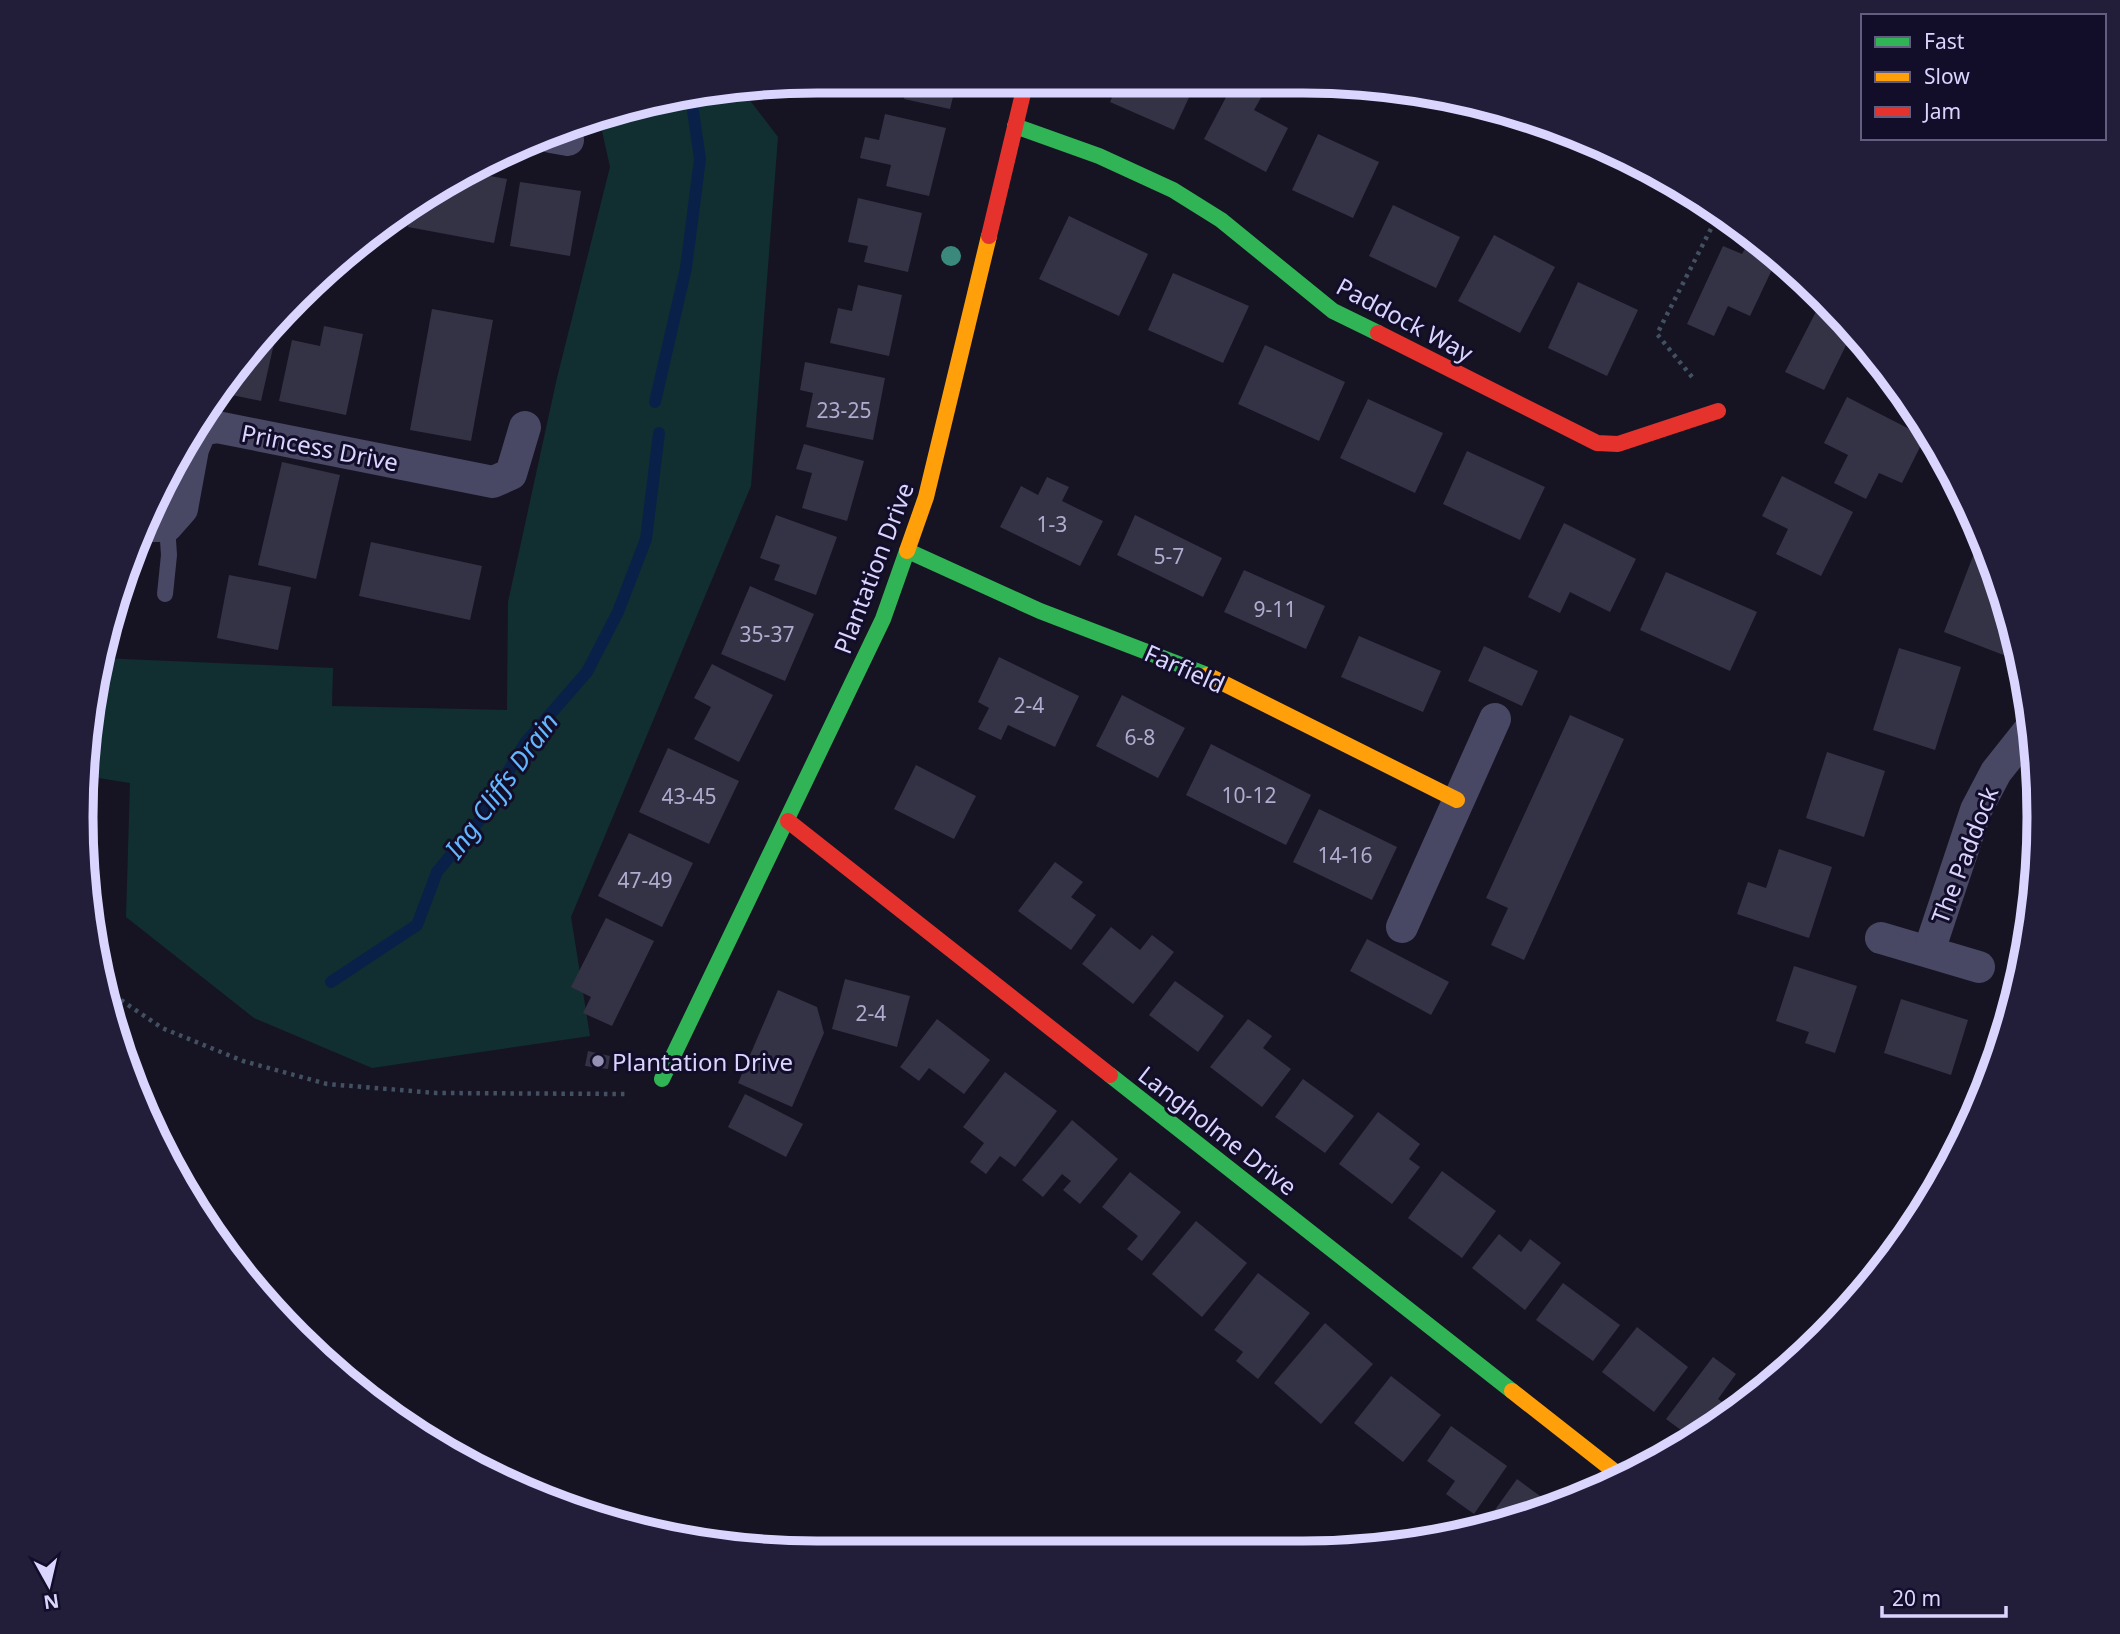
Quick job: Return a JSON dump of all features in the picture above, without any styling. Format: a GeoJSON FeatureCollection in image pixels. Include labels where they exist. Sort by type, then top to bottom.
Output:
{"type":"FeatureCollection","features":[{"type":"Feature","properties":{"kind":"street","name":"Plantation Drive"},"geometry":{"type":"LineString","coordinates":[[662,1079],[883,619],[908,551],[926,497],[1023,93]]}},
{"type":"Feature","properties":{"kind":"street","name":"Paddock Way"},"geometry":{"type":"LineString","coordinates":[[1016,126],[1099,156],[1173,190],[1221,220],[1333,311],[1597,443],[1618,444],[1718,411]]}},
{"type":"Feature","properties":{"kind":"street","name":"Princess Drive"},"geometry":{"type":"LineString","coordinates":[[207,428],[217,427],[493,482],[511,474],[525,427]]}},
{"type":"Feature","properties":{"kind":"street","name":"Princess Drive"},"geometry":{"type":"LineString","coordinates":[[157,526],[182,509],[193,451]]}},
{"type":"Feature","properties":{"kind":"street","name":"Farfield"},"geometry":{"type":"LineString","coordinates":[[908,551],[1040,611],[1191,667],[1457,800]]}},
{"type":"Feature","properties":{"kind":"street"},"geometry":{"type":"LineString","coordinates":[[1402,927],[1495,719]]}},
{"type":"Feature","properties":{"kind":"street","name":"The Paddock"},"geometry":{"type":"LineString","coordinates":[[1929,951],[1976,810],[1996,772],[2023,738]]}},
{"type":"Feature","properties":{"kind":"street","name":"Langholme Drive"},"geometry":{"type":"LineString","coordinates":[[788,821],[1614,1471]]}},
{"type":"Feature","properties":{"kind":"street","name":"The Paddock"},"geometry":{"type":"LineString","coordinates":[[1881,938],[1979,967]]}},
{"type":"Feature","properties":{"kind":"lane"},"geometry":{"type":"LineString","coordinates":[[157,526],[169,555],[165,594]]}},
{"type":"Feature","properties":{"kind":"path"},"geometry":{"type":"LineString","coordinates":[[1715,222],[1657,334],[1718,411]]}},
{"type":"Feature","properties":{"kind":"path"},"geometry":{"type":"LineString","coordinates":[[121,1000],[162,1028],[186,1038],[243,1061],[327,1084],[436,1093],[615,1095],[633,1093],[662,1079]]}},
{"type":"Feature","properties":{"kind":"green space"},"geometry":{"type":"Polygon","coordinates":[[[747,96],[778,137],[751,486],[571,917],[590,1036],[372,1068],[254,1018],[126,917],[130,783],[94,777],[99,722],[111,658],[333,668],[332,706],[507,710],[508,602],[557,378],[610,167],[601,126],[676,107],[747,96]]]}},
{"type":"Feature","properties":{"kind":"building"},"geometry":{"type":"Polygon","coordinates":[[[905,93],[954,93],[950,109],[904,99],[905,93]]]}},
{"type":"Feature","properties":{"kind":"building"},"geometry":{"type":"Polygon","coordinates":[[[1114,93],[1191,93],[1174,130],[1110,102],[1114,93]]]}},
{"type":"Feature","properties":{"kind":"building"},"geometry":{"type":"Polygon","coordinates":[[[1228,93],[1263,94],[1254,110],[1288,128],[1266,172],[1204,139],[1228,93]]]}},
{"type":"Feature","properties":{"kind":"building"},"geometry":{"type":"Polygon","coordinates":[[[885,114],[946,128],[929,196],[886,186],[891,165],[860,158],[865,137],[879,140],[885,114]]]}},
{"type":"Feature","properties":{"kind":"building"},"geometry":{"type":"Polygon","coordinates":[[[1318,134],[1379,162],[1353,218],[1292,190],[1318,134]]]}},
{"type":"Feature","properties":{"kind":"building"},"geometry":{"type":"Polygon","coordinates":[[[483,175],[507,179],[494,243],[408,227],[410,219],[483,175]]]}},
{"type":"Feature","properties":{"kind":"building"},"geometry":{"type":"Polygon","coordinates":[[[520,182],[581,191],[570,256],[510,246],[520,182]]]}},
{"type":"Feature","properties":{"kind":"building"},"geometry":{"type":"Polygon","coordinates":[[[858,198],[922,213],[908,272],[864,262],[868,246],[848,242],[858,198]]]}},
{"type":"Feature","properties":{"kind":"building"},"geometry":{"type":"Polygon","coordinates":[[[1393,205],[1460,237],[1436,288],[1369,256],[1393,205]]]}},
{"type":"Feature","properties":{"kind":"building"},"geometry":{"type":"Polygon","coordinates":[[[1069,216],[1148,254],[1119,316],[1039,279],[1069,216]]]}},
{"type":"Feature","properties":{"kind":"building"},"geometry":{"type":"Polygon","coordinates":[[[1494,235],[1555,267],[1520,333],[1458,301],[1494,235]]]}},
{"type":"Feature","properties":{"kind":"building"},"geometry":{"type":"Polygon","coordinates":[[[1747,245],[1774,266],[1750,316],[1728,306],[1714,336],[1687,324],[1723,246],[1742,254],[1747,245]]]}},
{"type":"Feature","properties":{"kind":"building"},"geometry":{"type":"Polygon","coordinates":[[[1173,273],[1249,306],[1223,363],[1148,330],[1173,273]]]}},
{"type":"Feature","properties":{"kind":"building"},"geometry":{"type":"Polygon","coordinates":[[[1578,282],[1638,310],[1607,376],[1548,348],[1578,282]]]}},
{"type":"Feature","properties":{"kind":"building"},"geometry":{"type":"Polygon","coordinates":[[[858,285],[902,295],[889,356],[830,343],[838,308],[852,311],[858,285]]]}},
{"type":"Feature","properties":{"kind":"building"},"geometry":{"type":"Polygon","coordinates":[[[1818,308],[1849,340],[1824,390],[1785,372],[1818,308]]]}},
{"type":"Feature","properties":{"kind":"building"},"geometry":{"type":"Polygon","coordinates":[[[432,309],[493,320],[471,441],[410,430],[432,309]]]}},
{"type":"Feature","properties":{"kind":"building"},"geometry":{"type":"Polygon","coordinates":[[[324,326],[363,334],[346,415],[279,401],[292,340],[320,346],[324,326]]]}},
{"type":"Feature","properties":{"kind":"building"},"geometry":{"type":"Polygon","coordinates":[[[272,339],[275,339],[261,401],[229,394],[272,339]]]}},
{"type":"Feature","properties":{"kind":"building"},"geometry":{"type":"Polygon","coordinates":[[[1265,345],[1345,382],[1319,441],[1238,404],[1265,345]]]}},
{"type":"Feature","properties":{"kind":"building"},"geometry":{"type":"Polygon","coordinates":[[[805,362],[885,378],[873,440],[806,427],[813,393],[800,390],[805,362]]]}},
{"type":"Feature","properties":{"kind":"building"},"geometry":{"type":"Polygon","coordinates":[[[1847,397],[1916,432],[1922,443],[1902,483],[1879,473],[1866,499],[1834,483],[1848,455],[1824,443],[1847,397]]]}},
{"type":"Feature","properties":{"kind":"building"},"geometry":{"type":"Polygon","coordinates":[[[1368,399],[1443,433],[1415,493],[1340,458],[1368,399]]]}},
{"type":"Feature","properties":{"kind":"building"},"geometry":{"type":"Polygon","coordinates":[[[804,444],[864,461],[847,521],[802,508],[812,473],[796,469],[804,444]]]}},
{"type":"Feature","properties":{"kind":"building"},"geometry":{"type":"Polygon","coordinates":[[[1467,451],[1545,487],[1520,540],[1443,504],[1467,451]]]}},
{"type":"Feature","properties":{"kind":"building"},"geometry":{"type":"Polygon","coordinates":[[[282,462],[340,475],[316,579],[258,565],[282,462]]]}},
{"type":"Feature","properties":{"kind":"building"},"geometry":{"type":"Polygon","coordinates":[[[1782,476],[1853,512],[1821,576],[1776,554],[1788,529],[1762,516],[1782,476]]]}},
{"type":"Feature","properties":{"kind":"building"},"geometry":{"type":"Polygon","coordinates":[[[1047,477],[1069,487],[1062,501],[1103,521],[1080,566],[1000,527],[1021,486],[1038,495],[1047,477]]]}},
{"type":"Feature","properties":{"kind":"building"},"geometry":{"type":"Polygon","coordinates":[[[776,515],[837,537],[816,595],[774,580],[780,565],[760,558],[776,515]]]}},
{"type":"Feature","properties":{"kind":"building"},"geometry":{"type":"Polygon","coordinates":[[[1135,515],[1222,558],[1203,597],[1117,555],[1135,515]]]}},
{"type":"Feature","properties":{"kind":"building"},"geometry":{"type":"Polygon","coordinates":[[[1564,523],[1636,559],[1610,612],[1570,592],[1560,613],[1528,597],[1564,523]]]}},
{"type":"Feature","properties":{"kind":"building"},"geometry":{"type":"Polygon","coordinates":[[[371,542],[482,566],[470,620],[359,596],[371,542]]]}},
{"type":"Feature","properties":{"kind":"building"},"geometry":{"type":"Polygon","coordinates":[[[1976,549],[2003,630],[2008,652],[2006,656],[1944,632],[1976,549]]]}},
{"type":"Feature","properties":{"kind":"building"},"geometry":{"type":"Polygon","coordinates":[[[1244,570],[1325,606],[1306,649],[1224,612],[1244,570]]]}},
{"type":"Feature","properties":{"kind":"building"},"geometry":{"type":"Polygon","coordinates":[[[1666,572],[1757,612],[1730,671],[1640,630],[1666,572]]]}},
{"type":"Feature","properties":{"kind":"building"},"geometry":{"type":"Polygon","coordinates":[[[229,575],[291,587],[278,650],[217,638],[229,575]]]}},
{"type":"Feature","properties":{"kind":"building"},"geometry":{"type":"Polygon","coordinates":[[[133,579],[120,634],[116,633],[117,630],[133,579]]]}},
{"type":"Feature","properties":{"kind":"building"},"geometry":{"type":"Polygon","coordinates":[[[750,586],[814,614],[785,681],[721,654],[750,586]]]}},
{"type":"Feature","properties":{"kind":"building"},"geometry":{"type":"Polygon","coordinates":[[[1359,636],[1441,671],[1423,712],[1341,677],[1359,636]]]}},
{"type":"Feature","properties":{"kind":"building"},"geometry":{"type":"Polygon","coordinates":[[[1484,646],[1538,671],[1522,706],[1468,681],[1484,646]]]}},
{"type":"Feature","properties":{"kind":"building"},"geometry":{"type":"Polygon","coordinates":[[[1899,648],[1961,667],[1935,750],[1873,730],[1899,648]]]}},
{"type":"Feature","properties":{"kind":"building"},"geometry":{"type":"Polygon","coordinates":[[[999,657],[1079,696],[1055,747],[1008,725],[1001,740],[978,729],[989,708],[978,702],[999,657]]]}},
{"type":"Feature","properties":{"kind":"building"},"geometry":{"type":"Polygon","coordinates":[[[712,664],[773,695],[739,762],[694,739],[711,707],[694,698],[712,664]]]}},
{"type":"Feature","properties":{"kind":"building"},"geometry":{"type":"Polygon","coordinates":[[[1122,695],[1185,728],[1158,778],[1096,746],[1122,695]]]}},
{"type":"Feature","properties":{"kind":"building"},"geometry":{"type":"Polygon","coordinates":[[[1570,715],[1624,739],[1524,960],[1491,945],[1508,908],[1486,898],[1570,715]]]}},
{"type":"Feature","properties":{"kind":"building"},"geometry":{"type":"Polygon","coordinates":[[[1211,744],[1311,795],[1286,845],[1186,795],[1211,744]]]}},
{"type":"Feature","properties":{"kind":"building"},"geometry":{"type":"Polygon","coordinates":[[[668,748],[739,781],[709,844],[639,812],[668,748]]]}},
{"type":"Feature","properties":{"kind":"building"},"geometry":{"type":"Polygon","coordinates":[[[1827,752],[1885,771],[1864,837],[1806,818],[1827,752]]]}},
{"type":"Feature","properties":{"kind":"building"},"geometry":{"type":"Polygon","coordinates":[[[916,765],[976,796],[954,839],[894,809],[916,765]]]}},
{"type":"Feature","properties":{"kind":"building"},"geometry":{"type":"Polygon","coordinates":[[[1319,809],[1397,847],[1372,900],[1293,862],[1319,809]]]}},
{"type":"Feature","properties":{"kind":"building"},"geometry":{"type":"Polygon","coordinates":[[[629,833],[693,863],[662,927],[598,896],[629,833]]]}},
{"type":"Feature","properties":{"kind":"building"},"geometry":{"type":"Polygon","coordinates":[[[1779,849],[1832,867],[1809,938],[1737,914],[1748,882],[1766,888],[1779,849]]]}},
{"type":"Feature","properties":{"kind":"building"},"geometry":{"type":"Polygon","coordinates":[[[1055,862],[1083,882],[1071,897],[1096,915],[1071,950],[1018,911],[1055,862]]]}},
{"type":"Feature","properties":{"kind":"building"},"geometry":{"type":"Polygon","coordinates":[[[606,918],[654,941],[612,1026],[583,1013],[591,997],[571,987],[606,918]]]}},
{"type":"Feature","properties":{"kind":"building"},"geometry":{"type":"Polygon","coordinates":[[[1111,927],[1140,950],[1152,935],[1174,952],[1133,1004],[1082,964],[1111,927]]]}},
{"type":"Feature","properties":{"kind":"building"},"geometry":{"type":"Polygon","coordinates":[[[1367,939],[1449,982],[1431,1015],[1350,971],[1367,939]]]}},
{"type":"Feature","properties":{"kind":"building"},"geometry":{"type":"Polygon","coordinates":[[[1794,966],[1857,986],[1835,1053],[1805,1043],[1809,1032],[1776,1021],[1794,966]]]}},
{"type":"Feature","properties":{"kind":"building"},"geometry":{"type":"Polygon","coordinates":[[[845,979],[910,996],[897,1047],[832,1029],[845,979]]]}},
{"type":"Feature","properties":{"kind":"building"},"geometry":{"type":"Polygon","coordinates":[[[1175,981],[1224,1016],[1198,1052],[1149,1015],[1175,981]]]}},
{"type":"Feature","properties":{"kind":"building"},"geometry":{"type":"Polygon","coordinates":[[[778,990],[817,1007],[824,1033],[792,1107],[738,1083],[778,990]]]}},
{"type":"Feature","properties":{"kind":"building"},"geometry":{"type":"Polygon","coordinates":[[[1901,999],[1968,1020],[1951,1075],[1884,1053],[1901,999]]]}},
{"type":"Feature","properties":{"kind":"building"},"geometry":{"type":"Polygon","coordinates":[[[937,1019],[990,1060],[964,1094],[929,1068],[919,1081],[900,1067],[937,1019]]]}},
{"type":"Feature","properties":{"kind":"building"},"geometry":{"type":"Polygon","coordinates":[[[1248,1019],[1272,1036],[1263,1048],[1291,1069],[1262,1107],[1210,1067],[1248,1019]]]}},
{"type":"Feature","properties":{"kind":"building","name":"Plantation Drive"},"geometry":{"type":"Polygon","coordinates":[[[588,1051],[610,1056],[608,1069],[585,1066],[588,1051]]]}},
{"type":"Feature","properties":{"kind":"building"},"geometry":{"type":"Polygon","coordinates":[[[1005,1072],[1057,1111],[1015,1167],[1000,1156],[986,1174],[970,1162],[984,1143],[963,1127],[1005,1072]]]}},
{"type":"Feature","properties":{"kind":"building"},"geometry":{"type":"Polygon","coordinates":[[[1303,1079],[1354,1116],[1325,1153],[1275,1117],[1303,1079]]]}},
{"type":"Feature","properties":{"kind":"building"},"geometry":{"type":"Polygon","coordinates":[[[745,1094],[803,1124],[786,1157],[728,1127],[745,1094]]]}},
{"type":"Feature","properties":{"kind":"building"},"geometry":{"type":"Polygon","coordinates":[[[1378,1112],[1420,1144],[1409,1159],[1420,1167],[1392,1204],[1339,1164],[1378,1112]]]}},
{"type":"Feature","properties":{"kind":"building"},"geometry":{"type":"Polygon","coordinates":[[[1072,1120],[1118,1159],[1080,1204],[1063,1190],[1071,1181],[1062,1174],[1043,1197],[1022,1180],[1072,1120]]]}},
{"type":"Feature","properties":{"kind":"building"},"geometry":{"type":"Polygon","coordinates":[[[1442,1171],[1496,1211],[1462,1258],[1408,1218],[1442,1171]]]}},
{"type":"Feature","properties":{"kind":"building"},"geometry":{"type":"Polygon","coordinates":[[[1130,1172],[1181,1212],[1142,1261],[1127,1249],[1138,1236],[1102,1207],[1130,1172]]]}},
{"type":"Feature","properties":{"kind":"building"},"geometry":{"type":"Polygon","coordinates":[[[1196,1221],[1247,1263],[1202,1317],[1152,1274],[1196,1221]]]}},
{"type":"Feature","properties":{"kind":"building"},"geometry":{"type":"Polygon","coordinates":[[[1499,1234],[1521,1252],[1530,1239],[1561,1263],[1525,1310],[1472,1268],[1499,1234]]]}},
{"type":"Feature","properties":{"kind":"building"},"geometry":{"type":"Polygon","coordinates":[[[1258,1273],[1310,1313],[1258,1379],[1236,1361],[1243,1352],[1214,1330],[1258,1273]]]}},
{"type":"Feature","properties":{"kind":"building"},"geometry":{"type":"Polygon","coordinates":[[[1563,1283],[1620,1325],[1593,1361],[1536,1320],[1563,1283]]]}},
{"type":"Feature","properties":{"kind":"building"},"geometry":{"type":"Polygon","coordinates":[[[1325,1323],[1373,1364],[1321,1424],[1274,1383],[1325,1323]]]}},
{"type":"Feature","properties":{"kind":"building"},"geometry":{"type":"Polygon","coordinates":[[[1637,1327],[1688,1367],[1654,1412],[1602,1372],[1637,1327]]]}},
{"type":"Feature","properties":{"kind":"building"},"geometry":{"type":"Polygon","coordinates":[[[1713,1357],[1736,1374],[1718,1399],[1726,1405],[1705,1419],[1684,1432],[1666,1419],[1713,1357]]]}},
{"type":"Feature","properties":{"kind":"building"},"geometry":{"type":"Polygon","coordinates":[[[1391,1376],[1441,1415],[1403,1462],[1354,1423],[1391,1376]]]}},
{"type":"Feature","properties":{"kind":"building"},"geometry":{"type":"Polygon","coordinates":[[[1451,1426],[1507,1466],[1474,1514],[1446,1494],[1455,1481],[1427,1461],[1451,1426]]]}},
{"type":"Feature","properties":{"kind":"building"},"geometry":{"type":"Polygon","coordinates":[[[1517,1479],[1545,1500],[1536,1503],[1490,1517],[1517,1479]]]}},
{"type":"Feature","properties":{"kind":"waterway","name":"Ing Cliffs Drain"},"geometry":{"type":"LineString","coordinates":[[655,402],[686,268],[700,159],[692,104]]}},
{"type":"Feature","properties":{"kind":"waterway","name":"Ing Cliffs Drain"},"geometry":{"type":"LineString","coordinates":[[331,982],[417,925],[437,872],[479,821],[525,743],[587,672],[618,612],[646,539],[659,433]]}},
{"type":"Feature","properties":{"kind":"traffic: fast"},"geometry":{"type":"LineString","coordinates":[[1015,126],[1099,156],[1173,190],[1221,220],[1333,311],[1378,333]]}},
{"type":"Feature","properties":{"kind":"traffic: fast"},"geometry":{"type":"LineString","coordinates":[[662,1079],[883,619],[907,551]]}},
{"type":"Feature","properties":{"kind":"traffic: fast"},"geometry":{"type":"LineString","coordinates":[[908,551],[1040,611],[1207,675]]}},
{"type":"Feature","properties":{"kind":"traffic: fast"},"geometry":{"type":"LineString","coordinates":[[1110,1075],[1512,1391]]}},
{"type":"Feature","properties":{"kind":"traffic: slow"},"geometry":{"type":"LineString","coordinates":[[907,551],[926,497],[989,236]]}},
{"type":"Feature","properties":{"kind":"traffic: slow"},"geometry":{"type":"LineString","coordinates":[[1207,675],[1457,800]]}},
{"type":"Feature","properties":{"kind":"traffic: slow"},"geometry":{"type":"LineString","coordinates":[[1512,1391],[1614,1471]]}},
{"type":"Feature","properties":{"kind":"traffic: jam"},"geometry":{"type":"LineString","coordinates":[[989,236],[1023,93]]}},
{"type":"Feature","properties":{"kind":"traffic: jam"},"geometry":{"type":"LineString","coordinates":[[1378,333],[1597,443],[1618,444],[1718,411]]}},
{"type":"Feature","properties":{"kind":"traffic: jam"},"geometry":{"type":"LineString","coordinates":[[788,821],[1110,1075]]}},
{"type":"Feature","properties":{"kind":"place","name":"Plantation Drive"},"geometry":{"type":"Point","coordinates":[598,1061]}}]}
